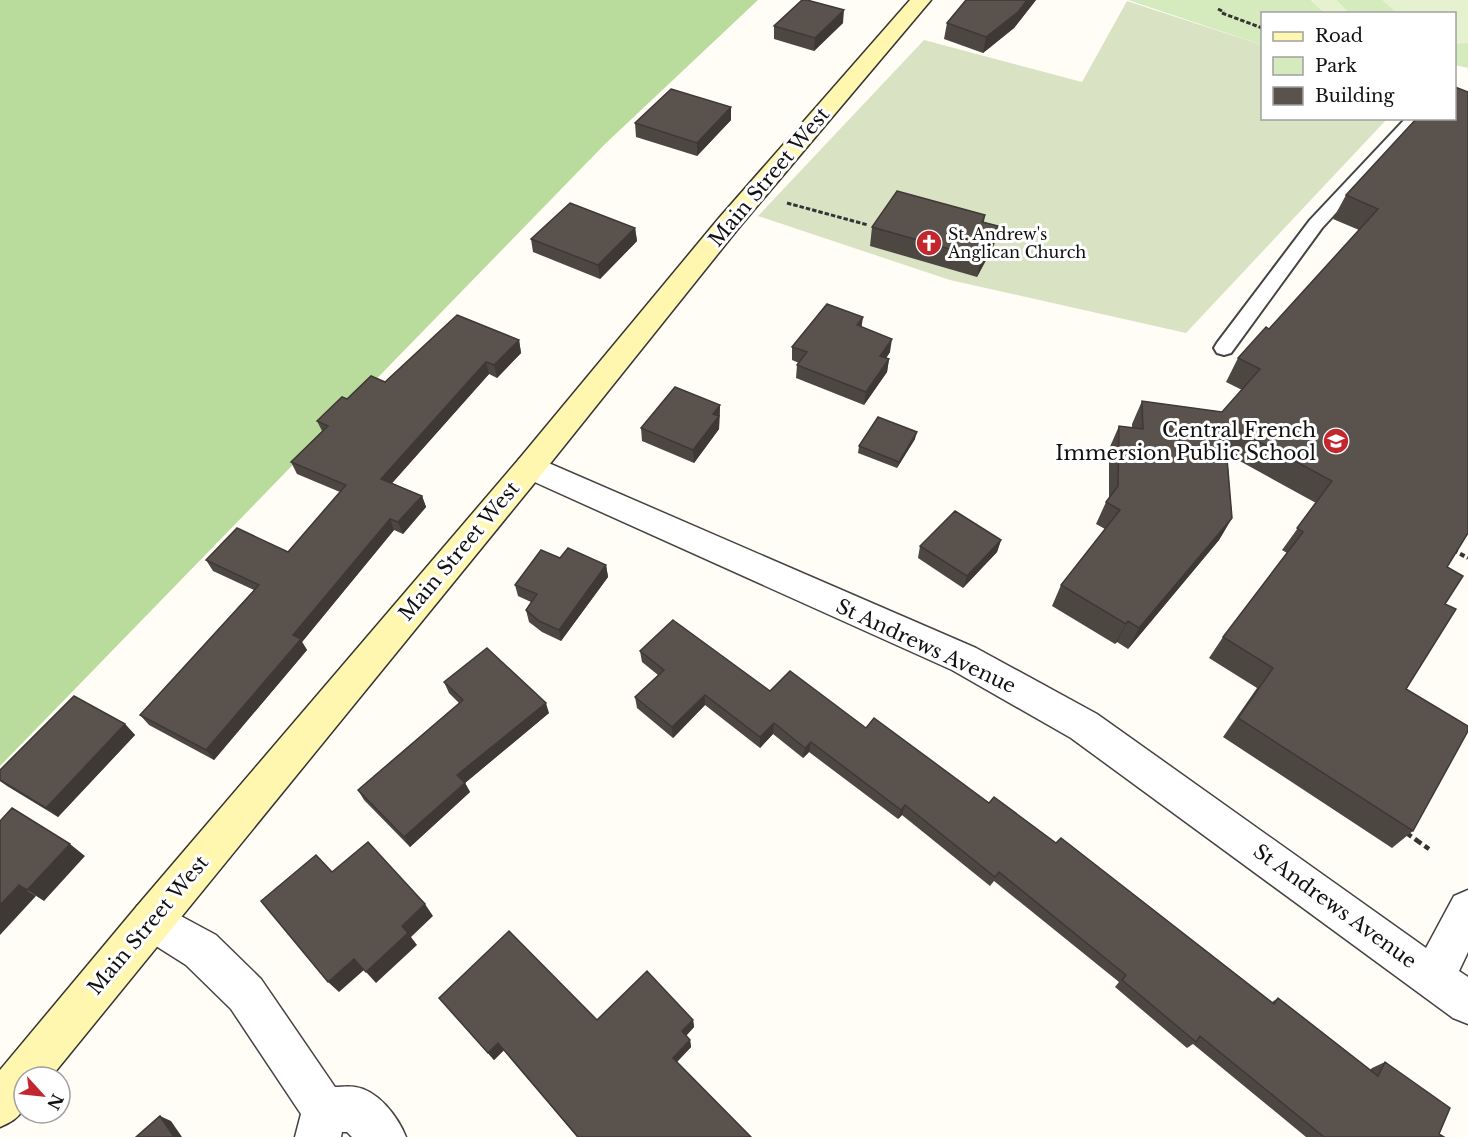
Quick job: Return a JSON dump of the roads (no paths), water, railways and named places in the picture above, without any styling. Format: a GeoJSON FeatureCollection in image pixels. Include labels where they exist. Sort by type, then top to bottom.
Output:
{"type":"FeatureCollection","features":[{"type":"Feature","properties":{"kind":"main road","name":"Main Street West"},"geometry":{"type":"LineString","coordinates":[[0,1105],[530,467],[728,224],[921,0]]}},
{"type":"Feature","properties":{"kind":"street","name":"St Andrews Avenue"},"geometry":{"type":"LineString","coordinates":[[530,467],[964,659],[1084,726],[1468,1003]]}},
{"type":"Feature","properties":{"kind":"street"},"geometry":{"type":"LineString","coordinates":[[1433,977],[1468,910]]}},
{"type":"Feature","properties":{"kind":"street"},"geometry":{"type":"LineString","coordinates":[[152,920],[201,950],[246,994],[321,1124],[356,1109],[383,1137]]}},
{"type":"Feature","properties":{"kind":"lane"},"geometry":{"type":"LineString","coordinates":[[1224,348],[1316,224],[1413,120]]}},
{"type":"Feature","properties":{"kind":"place","name":"St. Andrew's Anglican Church"},"geometry":{"type":"Point","coordinates":[929,243]}},
{"type":"Feature","properties":{"kind":"place","name":"Central French Immersion Public School"},"geometry":{"type":"Point","coordinates":[1336,441]}}]}
